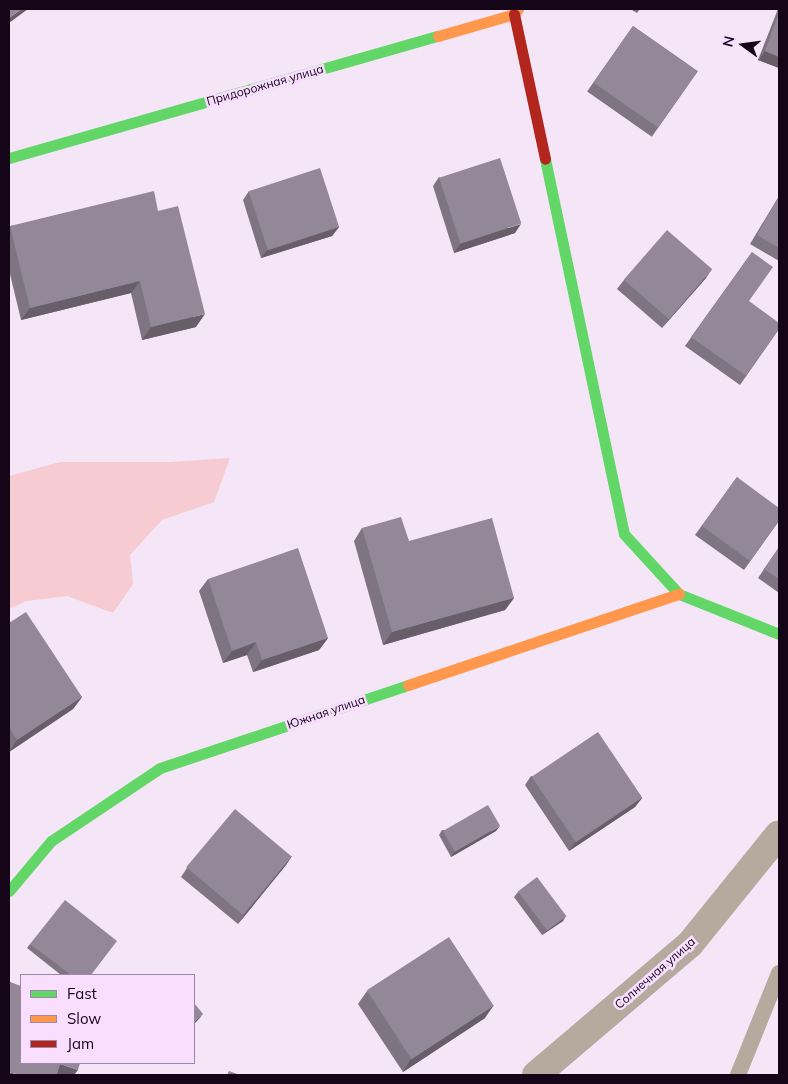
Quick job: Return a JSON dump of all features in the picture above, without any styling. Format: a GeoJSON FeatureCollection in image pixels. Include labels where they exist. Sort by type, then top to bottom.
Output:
{"type":"FeatureCollection","features":[{"type":"Feature","properties":{"kind":"street","name":"Придорожная улица"},"geometry":{"type":"LineString","coordinates":[[9,158],[516,11]]}},
{"type":"Feature","properties":{"kind":"street"},"geometry":{"type":"LineString","coordinates":[[516,11],[624,534],[679,594],[779,634]]}},
{"type":"Feature","properties":{"kind":"street","name":"Южная улица"},"geometry":{"type":"LineString","coordinates":[[9,891],[51,842],[160,768],[679,594]]}},
{"type":"Feature","properties":{"kind":"street","name":"Солнечная улица"},"geometry":{"type":"LineString","coordinates":[[536,1075],[690,944],[779,834]]}},
{"type":"Feature","properties":{"kind":"lane"},"geometry":{"type":"LineString","coordinates":[[738,1075],[779,973]]}},
{"type":"Feature","properties":{"kind":"shaded area"},"geometry":{"type":"Polygon","coordinates":[[[230,458],[214,502],[162,520],[130,555],[133,584],[113,613],[67,596],[27,601],[9,609],[9,476],[60,462],[170,462],[230,458]]]}},
{"type":"Feature","properties":{"kind":"building"},"geometry":{"type":"Polygon","coordinates":[[[9,9],[22,9],[9,18],[9,9]]]}},
{"type":"Feature","properties":{"kind":"building"},"geometry":{"type":"Polygon","coordinates":[[[779,13],[779,57],[765,51],[779,13]]]}},
{"type":"Feature","properties":{"kind":"building"},"geometry":{"type":"Polygon","coordinates":[[[633,26],[698,71],[658,128],[593,83],[633,26]]]}},
{"type":"Feature","properties":{"kind":"building"},"geometry":{"type":"Polygon","coordinates":[[[500,158],[521,224],[460,243],[439,178],[500,158]]]}},
{"type":"Feature","properties":{"kind":"building"},"geometry":{"type":"Polygon","coordinates":[[[320,168],[339,227],[268,250],[249,191],[320,168]]]}},
{"type":"Feature","properties":{"kind":"building"},"geometry":{"type":"Polygon","coordinates":[[[154,191],[158,211],[178,206],[205,314],[151,327],[140,281],[30,308],[10,226],[154,191]]]}},
{"type":"Feature","properties":{"kind":"building"},"geometry":{"type":"Polygon","coordinates":[[[779,197],[779,248],[757,235],[779,197]]]}},
{"type":"Feature","properties":{"kind":"building"},"geometry":{"type":"Polygon","coordinates":[[[667,230],[712,269],[669,319],[624,280],[667,230]]]}},
{"type":"Feature","properties":{"kind":"building"},"geometry":{"type":"Polygon","coordinates":[[[752,252],[773,267],[749,301],[779,323],[779,329],[746,376],[691,337],[752,252]]]}},
{"type":"Feature","properties":{"kind":"building"},"geometry":{"type":"Polygon","coordinates":[[[737,477],[779,508],[779,520],[750,561],[702,526],[737,477]]]}},
{"type":"Feature","properties":{"kind":"building"},"geometry":{"type":"Polygon","coordinates":[[[401,517],[409,541],[492,518],[514,598],[392,632],[362,528],[401,517]]]}},
{"type":"Feature","properties":{"kind":"building"},"geometry":{"type":"Polygon","coordinates":[[[298,548],[328,638],[262,660],[256,642],[232,651],[208,579],[298,548]]]}},
{"type":"Feature","properties":{"kind":"building"},"geometry":{"type":"Polygon","coordinates":[[[779,548],[779,579],[764,569],[779,548]]]}},
{"type":"Feature","properties":{"kind":"building"},"geometry":{"type":"Polygon","coordinates":[[[26,612],[82,697],[17,740],[9,727],[9,623],[26,612]]]}},
{"type":"Feature","properties":{"kind":"building"},"geometry":{"type":"Polygon","coordinates":[[[598,732],[642,797],[576,842],[532,777],[598,732]]]}},
{"type":"Feature","properties":{"kind":"building"},"geometry":{"type":"Polygon","coordinates":[[[488,805],[500,826],[455,852],[443,831],[488,805]]]}},
{"type":"Feature","properties":{"kind":"building"},"geometry":{"type":"Polygon","coordinates":[[[235,809],[292,857],[243,915],[186,867],[235,809]]]}},
{"type":"Feature","properties":{"kind":"building"},"geometry":{"type":"Polygon","coordinates":[[[537,877],[566,916],[547,931],[518,891],[537,877]]]}},
{"type":"Feature","properties":{"kind":"building"},"geometry":{"type":"Polygon","coordinates":[[[65,900],[117,941],[92,974],[70,974],[30,944],[65,900]]]}},
{"type":"Feature","properties":{"kind":"building"},"geometry":{"type":"Polygon","coordinates":[[[449,937],[494,1006],[411,1059],[367,990],[449,937]]]}},
{"type":"Feature","properties":{"kind":"building"},"geometry":{"type":"Polygon","coordinates":[[[10,982],[20,986],[20,1064],[60,1064],[57,1075],[19,1075],[9,1072],[10,982]]]}},
{"type":"Feature","properties":{"kind":"building"},"geometry":{"type":"Polygon","coordinates":[[[195,1004],[203,1014],[195,1021],[195,1004]]]}},
{"type":"Feature","properties":{"kind":"building"},"geometry":{"type":"Polygon","coordinates":[[[60,1064],[80,1064],[78,1070],[60,1064]]]}},
{"type":"Feature","properties":{"kind":"building"},"geometry":{"type":"Polygon","coordinates":[[[229,1071],[240,1075],[227,1075],[229,1071]]]}},
{"type":"Feature","properties":{"kind":"traffic: fast"},"geometry":{"type":"LineString","coordinates":[[9,158],[438,36]]}},
{"type":"Feature","properties":{"kind":"traffic: fast"},"geometry":{"type":"LineString","coordinates":[[545,159],[624,534],[679,594],[779,634]]}},
{"type":"Feature","properties":{"kind":"traffic: fast"},"geometry":{"type":"LineString","coordinates":[[9,891],[51,841],[160,768],[408,685]]}},
{"type":"Feature","properties":{"kind":"traffic: slow"},"geometry":{"type":"LineString","coordinates":[[438,36],[514,14],[518,9]]}},
{"type":"Feature","properties":{"kind":"traffic: slow"},"geometry":{"type":"LineString","coordinates":[[408,685],[679,594]]}},
{"type":"Feature","properties":{"kind":"traffic: jam"},"geometry":{"type":"LineString","coordinates":[[514,14],[545,159]]}}]}
